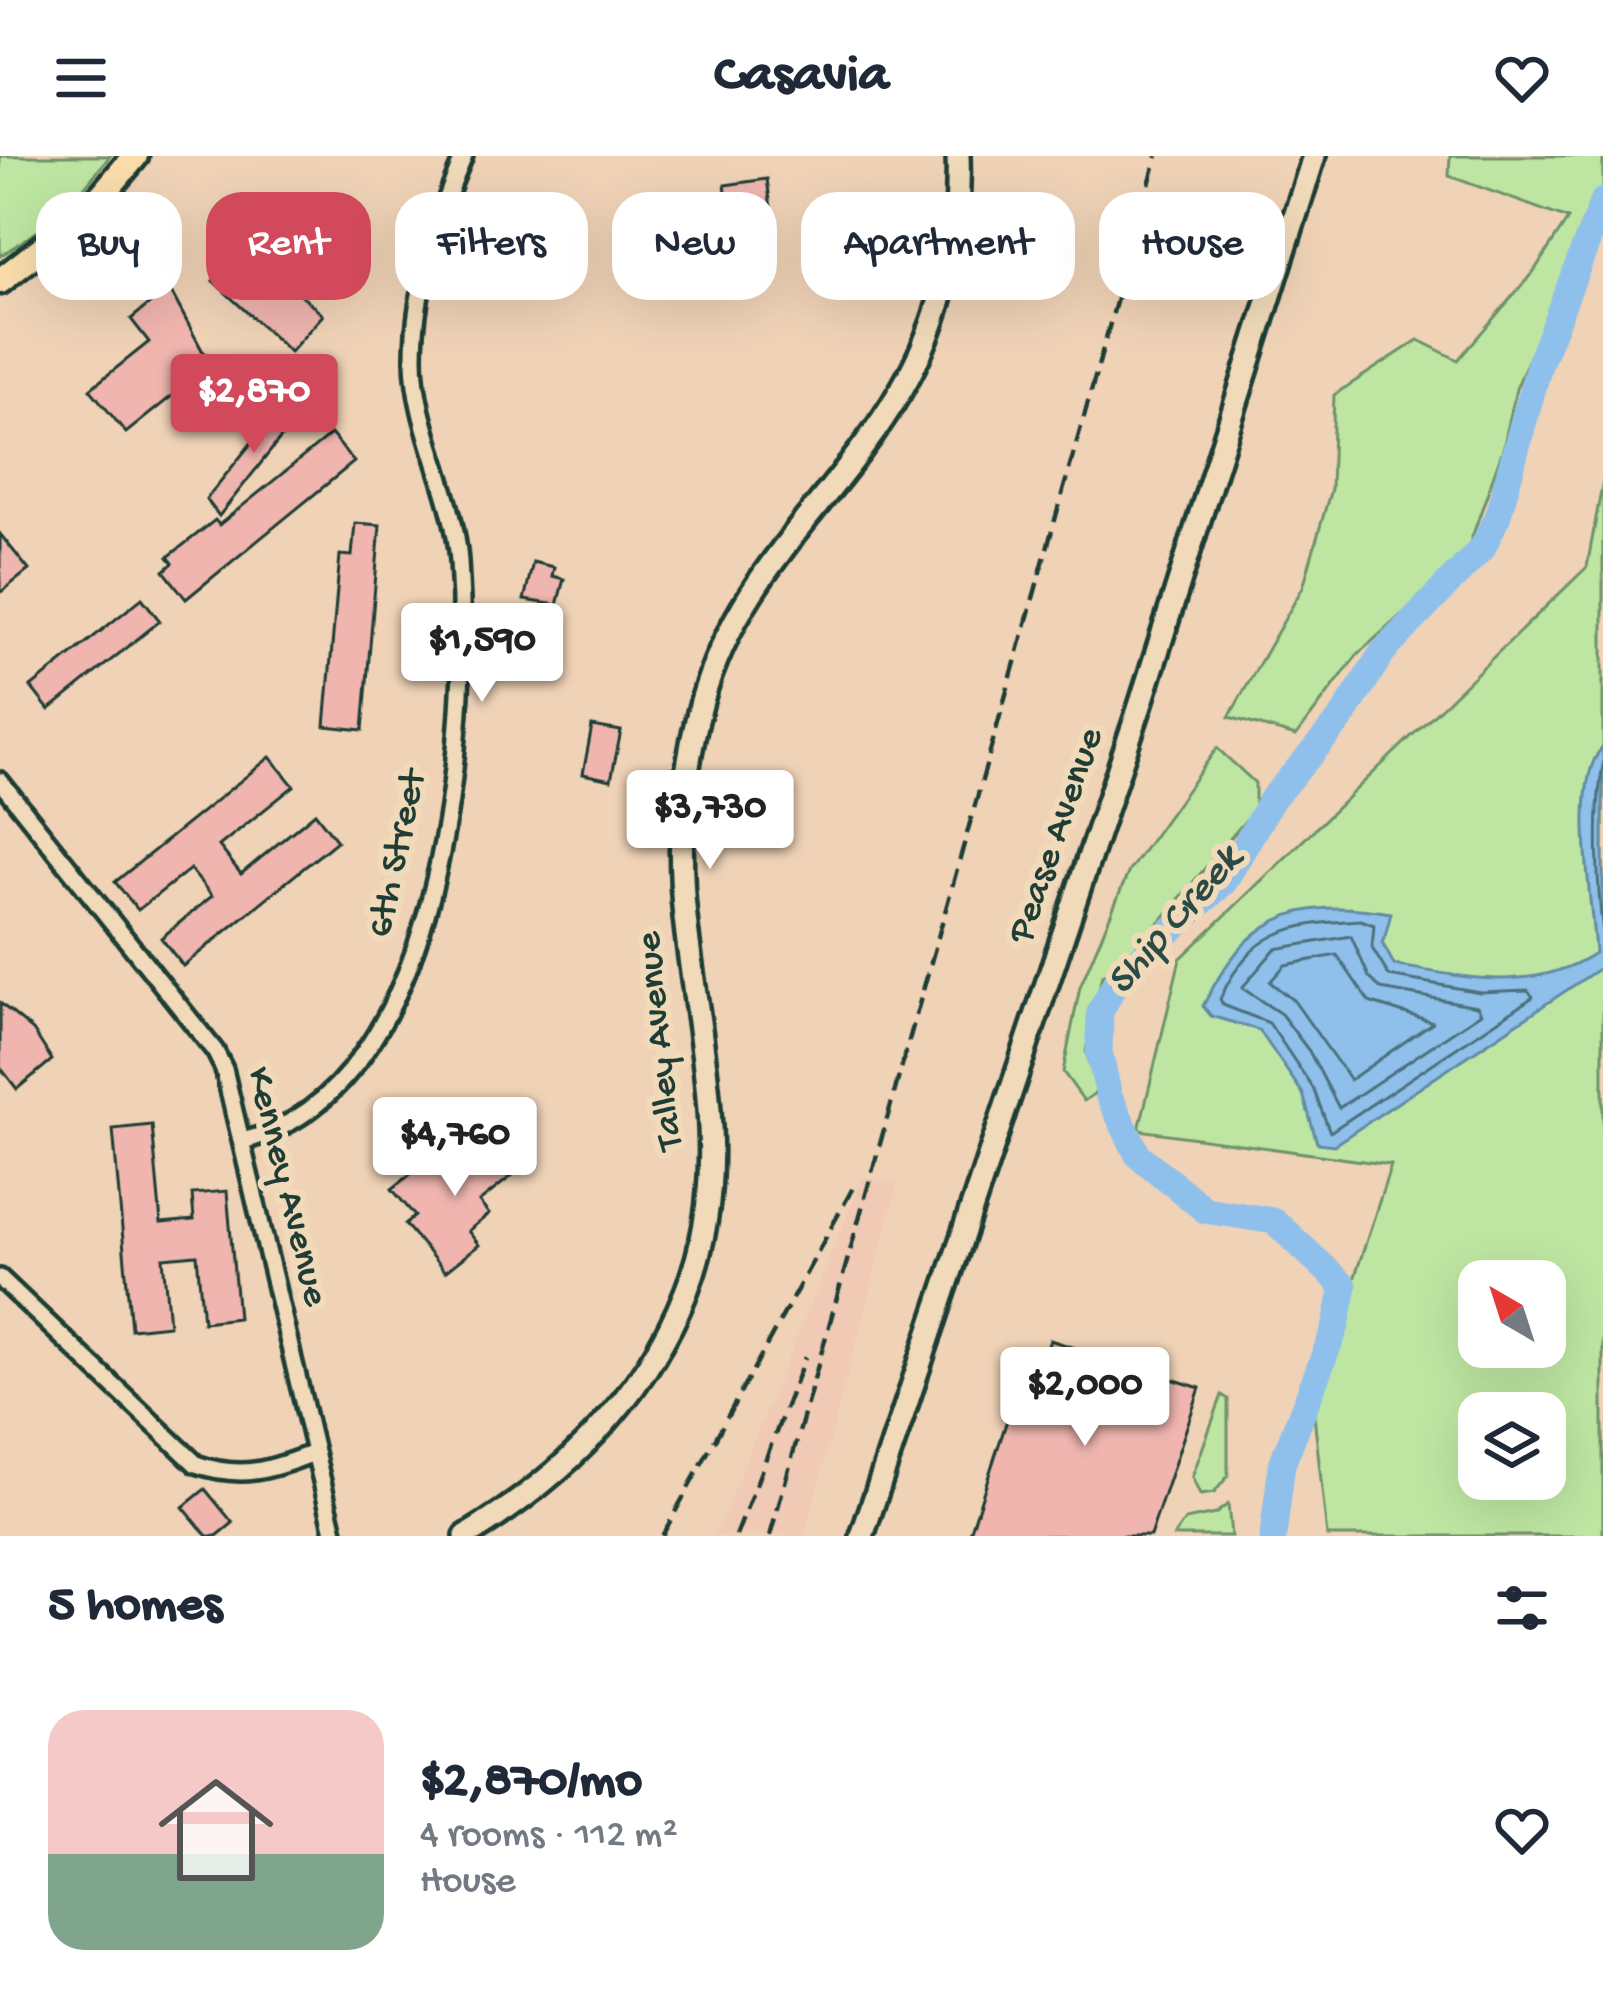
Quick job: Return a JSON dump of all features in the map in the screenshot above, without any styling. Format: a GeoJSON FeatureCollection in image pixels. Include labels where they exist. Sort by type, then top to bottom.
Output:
{"type":"FeatureCollection","features":[{"type":"Feature","properties":{"kind":"main road"},"geometry":{"type":"LineString","coordinates":[[0,280],[86,214],[134,156]]}},
{"type":"Feature","properties":{"kind":"street","name":"6th Street"},"geometry":{"type":"LineString","coordinates":[[242,1141],[296,1122],[355,1063],[410,964],[435,879],[454,748],[459,560],[414,354],[443,205],[464,156]]}},
{"type":"Feature","properties":{"kind":"street","name":"Talley Avenue"},"geometry":{"type":"LineString","coordinates":[[466,1536],[538,1488],[605,1424],[661,1344],[703,1247],[712,1191],[711,1133],[681,857],[689,752],[719,656],[763,570],[879,423],[920,353],[955,239],[958,156]]}},
{"type":"Feature","properties":{"kind":"street","name":"Pease Avenue"},"geometry":{"type":"LineString","coordinates":[[862,1536],[1140,706],[1314,156]]}},
{"type":"Feature","properties":{"kind":"street","name":"Kenney Avenue"},"geometry":{"type":"LineString","coordinates":[[0,781],[214,1051],[242,1141],[335,1536]]}},
{"type":"Feature","properties":{"kind":"street"},"geometry":{"type":"LineString","coordinates":[[0,1278],[196,1464],[226,1475],[255,1475],[314,1453]]}},
{"type":"Feature","properties":{"kind":"shaded area"},"geometry":{"type":"Polygon","coordinates":[[[863,1177],[898,1184],[805,1536],[714,1536],[863,1177]]]}},
{"type":"Feature","properties":{"kind":"green space"},"geometry":{"type":"Polygon","coordinates":[[[0,156],[110,156],[81,192],[36,192],[36,232],[0,256],[0,156]]]}},
{"type":"Feature","properties":{"kind":"green space"},"geometry":{"type":"Polygon","coordinates":[[[1450,156],[1603,156],[1603,230],[1585,224],[1516,389],[1503,449],[1465,557],[1357,655],[1296,736],[1229,717],[1303,587],[1331,489],[1334,395],[1418,340],[1458,360],[1534,271],[1568,219],[1449,176],[1450,156]]]}},
{"type":"Feature","properties":{"kind":"green space"},"geometry":{"type":"Polygon","coordinates":[[[1603,480],[1603,1536],[1327,1536],[1313,1406],[1391,1165],[1139,1130],[1180,959],[1587,567],[1603,480]]]}},
{"type":"Feature","properties":{"kind":"green space"},"geometry":{"type":"Polygon","coordinates":[[[1217,748],[1255,783],[1255,809],[1120,969],[1102,975],[1086,1051],[1097,1092],[1084,1101],[1063,1072],[1080,987],[1129,871],[1217,748]]]}},
{"type":"Feature","properties":{"kind":"green space"},"geometry":{"type":"Polygon","coordinates":[[[1222,1395],[1228,1399],[1228,1476],[1214,1493],[1200,1495],[1192,1477],[1222,1395]]]}},
{"type":"Feature","properties":{"kind":"green space"},"geometry":{"type":"Polygon","coordinates":[[[1228,1504],[1231,1536],[1174,1536],[1185,1520],[1215,1514],[1228,1504]]]}},
{"type":"Feature","properties":{"kind":"water"},"geometry":{"type":"Polygon","coordinates":[[[1603,747],[1603,966],[1334,1145],[1317,1143],[1303,1094],[1259,1030],[1211,1016],[1203,1006],[1237,952],[1277,920],[1326,908],[1391,913],[1383,944],[1394,965],[1446,974],[1522,978],[1571,966],[1595,953],[1585,814],[1593,763],[1603,747]]]}},
{"type":"Feature","properties":{"kind":"building"},"geometry":{"type":"Polygon","coordinates":[[[767,179],[769,192],[726,192],[725,185],[767,179]]]}},
{"type":"Feature","properties":{"kind":"building"},"geometry":{"type":"Polygon","coordinates":[[[154,300],[175,300],[202,350],[218,367],[228,358],[240,374],[194,410],[178,391],[126,433],[90,389],[149,342],[131,319],[154,300]]]}},
{"type":"Feature","properties":{"kind":"building"},"geometry":{"type":"Polygon","coordinates":[[[234,300],[307,300],[323,315],[290,352],[234,300]]]}},
{"type":"Feature","properties":{"kind":"building"},"geometry":{"type":"Polygon","coordinates":[[[288,398],[303,410],[219,516],[206,499],[288,398]]]}},
{"type":"Feature","properties":{"kind":"building"},"geometry":{"type":"Polygon","coordinates":[[[331,434],[354,462],[186,599],[164,571],[173,563],[168,557],[215,520],[219,525],[331,434]]]}},
{"type":"Feature","properties":{"kind":"building"},"geometry":{"type":"Polygon","coordinates":[[[355,523],[380,525],[363,730],[325,726],[340,555],[352,556],[355,523]]]}},
{"type":"Feature","properties":{"kind":"building"},"geometry":{"type":"Polygon","coordinates":[[[0,534],[29,570],[0,593],[0,534]]]}},
{"type":"Feature","properties":{"kind":"building"},"geometry":{"type":"Polygon","coordinates":[[[533,562],[554,567],[552,576],[564,579],[557,605],[524,600],[533,562]]]}},
{"type":"Feature","properties":{"kind":"building"},"geometry":{"type":"Polygon","coordinates":[[[142,598],[160,621],[49,710],[31,687],[142,598]]]}},
{"type":"Feature","properties":{"kind":"building"},"geometry":{"type":"Polygon","coordinates":[[[592,726],[621,731],[611,780],[583,774],[592,726]]]}},
{"type":"Feature","properties":{"kind":"building"},"geometry":{"type":"Polygon","coordinates":[[[270,757],[294,786],[219,846],[241,874],[315,813],[337,841],[183,966],[161,938],[212,896],[190,869],[138,910],[115,882],[270,757]]]}},
{"type":"Feature","properties":{"kind":"building"},"geometry":{"type":"Polygon","coordinates":[[[0,1003],[33,1030],[52,1060],[17,1089],[0,1067],[0,1003]]]}},
{"type":"Feature","properties":{"kind":"building"},"geometry":{"type":"Polygon","coordinates":[[[152,1125],[161,1223],[194,1220],[192,1194],[227,1191],[238,1318],[203,1322],[197,1255],[163,1258],[169,1325],[131,1329],[113,1129],[152,1125]]]}},
{"type":"Feature","properties":{"kind":"building"},"geometry":{"type":"Polygon","coordinates":[[[498,1133],[524,1166],[479,1202],[489,1214],[468,1231],[479,1245],[445,1272],[405,1224],[415,1216],[392,1189],[433,1156],[447,1174],[498,1133]]]}},
{"type":"Feature","properties":{"kind":"building"},"geometry":{"type":"Polygon","coordinates":[[[1050,1340],[1200,1388],[1150,1536],[969,1536],[1026,1362],[1041,1366],[1050,1340]]]}},
{"type":"Feature","properties":{"kind":"building"},"geometry":{"type":"Polygon","coordinates":[[[205,1489],[233,1523],[217,1536],[207,1536],[183,1507],[205,1489]]]}},
{"type":"Feature","properties":{"kind":"waterway","name":"Ship Creek"},"geometry":{"type":"LineString","coordinates":[[1273,1536],[1282,1464],[1336,1326],[1344,1286],[1274,1221],[1205,1210],[1138,1155],[1109,1096],[1099,1052],[1100,1012],[1118,978],[1224,882],[1272,799],[1341,719],[1382,653],[1483,547],[1498,515],[1540,362],[1603,201]]}},
{"type":"Feature","properties":{"kind":"railway"},"geometry":{"type":"LineString","coordinates":[[770,1536],[1157,156]]}},
{"type":"Feature","properties":{"kind":"railway"},"geometry":{"type":"LineString","coordinates":[[662,1536],[855,1184]]}},
{"type":"Feature","properties":{"kind":"railway"},"geometry":{"type":"LineString","coordinates":[[736,1536],[805,1357]]}}]}
